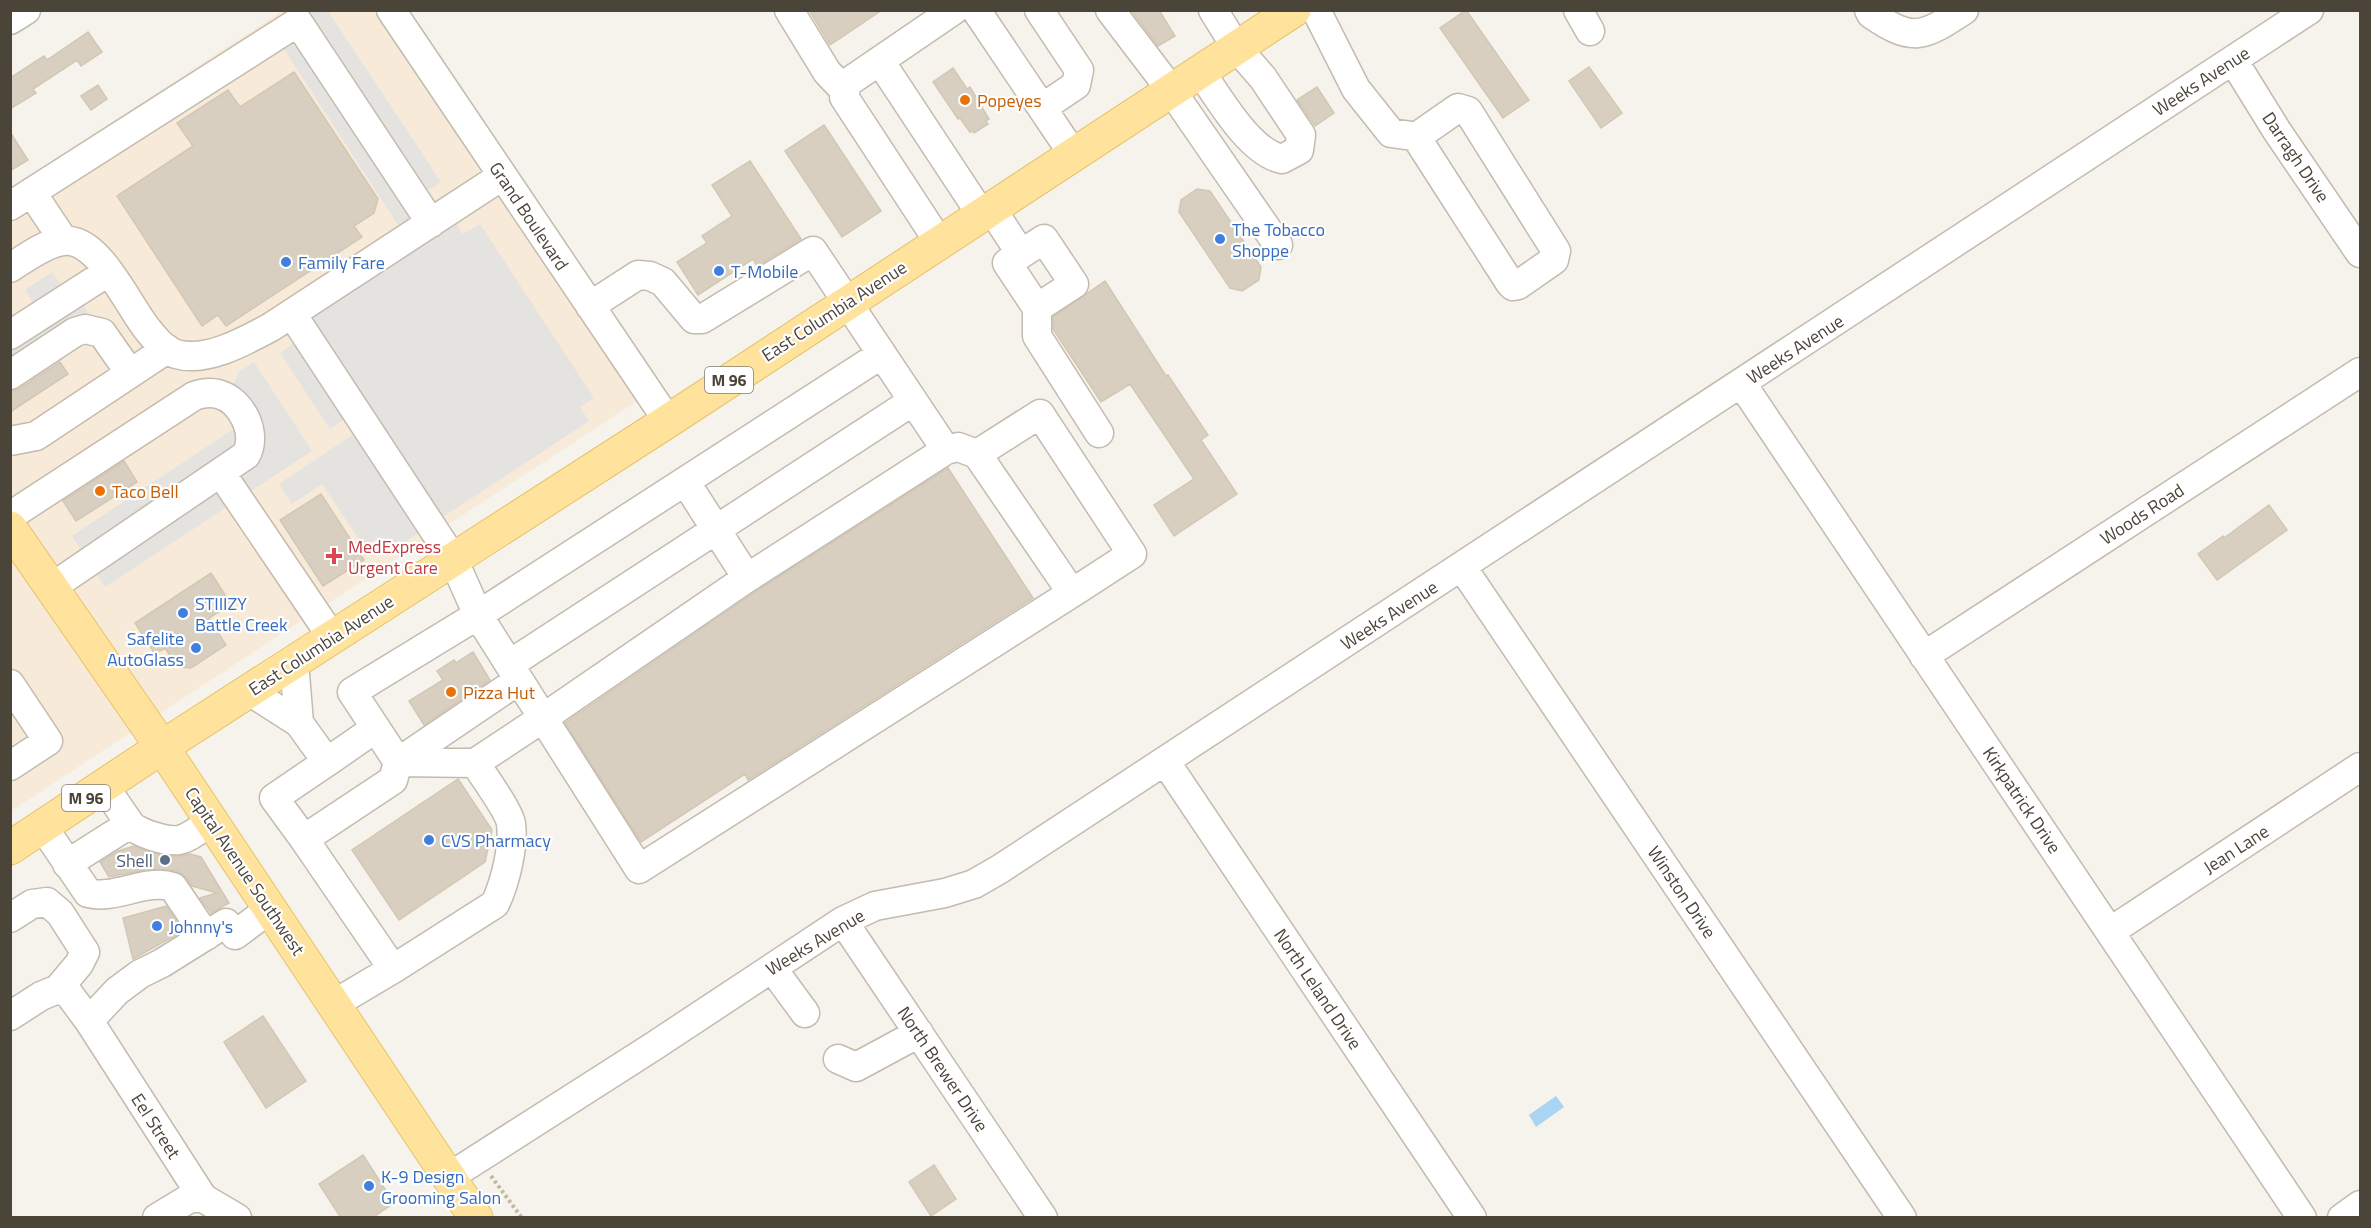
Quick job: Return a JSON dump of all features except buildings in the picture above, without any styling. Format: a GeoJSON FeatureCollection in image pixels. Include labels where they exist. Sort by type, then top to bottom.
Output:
{"type":"FeatureCollection","features":[{"type":"Feature","properties":{"kind":"main road","name":"East Columbia Avenue"},"geometry":{"type":"LineString","coordinates":[[162,747],[668,421],[1294,10]]}},
{"type":"Feature","properties":{"kind":"main road","name":"Capital Avenue Southwest"},"geometry":{"type":"LineString","coordinates":[[11,526],[212,820],[476,1218]]}},
{"type":"Feature","properties":{"kind":"main road","name":"M 96"},"geometry":{"type":"LineString","coordinates":[[10,848],[162,747]]}},
{"type":"Feature","properties":{"kind":"street"},"geometry":{"type":"LineString","coordinates":[[10,20],[26,10]]}},
{"type":"Feature","properties":{"kind":"street","name":"Grand Boulevard"},"geometry":{"type":"LineString","coordinates":[[391,10],[668,421]]}},
{"type":"Feature","properties":{"kind":"street"},"geometry":{"type":"LineString","coordinates":[[789,10],[827,72],[844,90]]}},
{"type":"Feature","properties":{"kind":"street"},"geometry":{"type":"LineString","coordinates":[[939,242],[844,97],[844,90],[846,83],[954,10]]}},
{"type":"Feature","properties":{"kind":"street"},"geometry":{"type":"LineString","coordinates":[[976,10],[1073,154]]}},
{"type":"Feature","properties":{"kind":"street"},"geometry":{"type":"LineString","coordinates":[[1039,10],[1079,70],[1076,85],[1042,108]]}},
{"type":"Feature","properties":{"kind":"street"},"geometry":{"type":"LineString","coordinates":[[1110,10],[1171,90],[1278,245]]}},
{"type":"Feature","properties":{"kind":"street"},"geometry":{"type":"LineString","coordinates":[[1200,71],[1257,147],[1271,156],[1282,159],[1299,150],[1301,135],[1263,78],[1236,47],[1213,10]]}},
{"type":"Feature","properties":{"kind":"street"},"geometry":{"type":"LineString","coordinates":[[1316,10],[1356,89],[1390,133],[1419,137]]}},
{"type":"Feature","properties":{"kind":"street"},"geometry":{"type":"LineString","coordinates":[[1869,10],[1871,14],[1893,29],[1914,34],[1934,30],[1964,10]]}},
{"type":"Feature","properties":{"kind":"street","name":"Weeks Avenue"},"geometry":{"type":"LineString","coordinates":[[449,1177],[843,921],[875,906],[945,893],[974,884],[1000,869],[2309,10]]}},
{"type":"Feature","properties":{"kind":"street"},"geometry":{"type":"LineString","coordinates":[[64,241],[21,200],[298,22],[431,223]]}},
{"type":"Feature","properties":{"kind":"street","name":"Darragh Drive"},"geometry":{"type":"LineString","coordinates":[[2233,60],[2277,130],[2361,253]]}},
{"type":"Feature","properties":{"kind":"street"},"geometry":{"type":"LineString","coordinates":[[880,61],[986,211],[1021,254]]}},
{"type":"Feature","properties":{"kind":"street"},"geometry":{"type":"LineString","coordinates":[[1458,108],[1468,111],[1556,251],[1554,260],[1518,285],[1513,286],[1420,142],[1419,137],[1458,108]]}},
{"type":"Feature","properties":{"kind":"street"},"geometry":{"type":"LineString","coordinates":[[10,268],[40,250],[64,241],[83,244],[95,253],[160,345],[176,354],[197,356],[235,346],[292,314],[502,176]]}},
{"type":"Feature","properties":{"kind":"street"},"geometry":{"type":"LineString","coordinates":[[1037,308],[1074,284],[1044,239],[1007,263],[1037,308],[1037,336],[1099,433]]}},
{"type":"Feature","properties":{"kind":"street"},"geometry":{"type":"LineString","coordinates":[[590,306],[638,275],[650,276],[663,282],[694,319],[702,319],[813,251],[946,450]]}},
{"type":"Feature","properties":{"kind":"street"},"geometry":{"type":"LineString","coordinates":[[13,329],[108,272]]}},
{"type":"Feature","properties":{"kind":"street"},"geometry":{"type":"LineString","coordinates":[[292,314],[453,559],[478,615],[639,869],[1132,554],[1040,414],[977,454]]}},
{"type":"Feature","properties":{"kind":"street"},"geometry":{"type":"LineString","coordinates":[[10,375],[75,332],[85,329],[102,333],[130,373]]}},
{"type":"Feature","properties":{"kind":"street"},"geometry":{"type":"LineString","coordinates":[[10,441],[36,436],[167,349]]}},
{"type":"Feature","properties":{"kind":"street"},"geometry":{"type":"LineString","coordinates":[[398,762],[352,692],[478,615],[882,354]]}},
{"type":"Feature","properties":{"kind":"street","name":"Woods Road"},"geometry":{"type":"LineString","coordinates":[[1924,656],[2361,372]]}},
{"type":"Feature","properties":{"kind":"street","name":"Kirkpatrick Drive"},"geometry":{"type":"LineString","coordinates":[[1742,384],[2302,1218]]}},
{"type":"Feature","properties":{"kind":"street"},"geometry":{"type":"LineString","coordinates":[[11,526],[194,396],[205,393],[218,394],[231,400],[240,411],[251,436],[251,447],[246,455],[52,587]]}},
{"type":"Feature","properties":{"kind":"street"},"geometry":{"type":"LineString","coordinates":[[304,838],[393,780],[398,762],[514,672],[716,530],[913,401]]}},
{"type":"Feature","properties":{"kind":"street"},"geometry":{"type":"LineString","coordinates":[[398,762],[475,763],[747,578],[946,450],[958,447],[977,454],[1072,593]]}},
{"type":"Feature","properties":{"kind":"street"},"geometry":{"type":"LineString","coordinates":[[221,473],[332,637]]}},
{"type":"Feature","properties":{"kind":"street"},"geometry":{"type":"LineString","coordinates":[[685,481],[747,578]]}},
{"type":"Feature","properties":{"kind":"street","name":"Winston Drive"},"geometry":{"type":"LineString","coordinates":[[1462,567],[1902,1218]]}},
{"type":"Feature","properties":{"kind":"street"},"geometry":{"type":"LineString","coordinates":[[294,662],[299,723]]}},
{"type":"Feature","properties":{"kind":"street"},"geometry":{"type":"LineString","coordinates":[[10,684],[48,741],[10,766]]}},
{"type":"Feature","properties":{"kind":"street"},"geometry":{"type":"LineString","coordinates":[[249,691],[299,723],[327,762]]}},
{"type":"Feature","properties":{"kind":"street"},"geometry":{"type":"LineString","coordinates":[[376,728],[274,798],[393,969]]}},
{"type":"Feature","properties":{"kind":"street","name":"North Leland Drive"},"geometry":{"type":"LineString","coordinates":[[1165,760],[1472,1218]]}},
{"type":"Feature","properties":{"kind":"street"},"geometry":{"type":"LineString","coordinates":[[334,1004],[495,903],[500,894],[509,857],[510,820],[475,763]]}},
{"type":"Feature","properties":{"kind":"street","name":"Jean Lane"},"geometry":{"type":"LineString","coordinates":[[2111,931],[2361,767]]}},
{"type":"Feature","properties":{"kind":"street"},"geometry":{"type":"LineString","coordinates":[[104,786],[136,831],[181,840],[212,820]]}},
{"type":"Feature","properties":{"kind":"street"},"geometry":{"type":"LineString","coordinates":[[67,864],[130,824]]}},
{"type":"Feature","properties":{"kind":"street"},"geometry":{"type":"LineString","coordinates":[[43,827],[88,893],[98,896],[153,886],[173,887],[206,936]]}},
{"type":"Feature","properties":{"kind":"street"},"geometry":{"type":"LineString","coordinates":[[10,918],[32,904],[47,902],[60,913],[85,952],[79,964],[58,989],[41,996],[10,1016]]}},
{"type":"Feature","properties":{"kind":"street"},"geometry":{"type":"LineString","coordinates":[[89,1021],[117,991],[140,974],[226,923],[235,935],[271,908]]}},
{"type":"Feature","properties":{"kind":"street","name":"North Brewer Drive"},"geometry":{"type":"LineString","coordinates":[[843,921],[1043,1218]]}},
{"type":"Feature","properties":{"kind":"street"},"geometry":{"type":"LineString","coordinates":[[772,968],[805,1013]]}},
{"type":"Feature","properties":{"kind":"street","name":"Eel Street"},"geometry":{"type":"LineString","coordinates":[[58,989],[69,994],[89,1021],[202,1198],[234,1217]]}},
{"type":"Feature","properties":{"kind":"street"},"geometry":{"type":"LineString","coordinates":[[838,1059],[856,1067],[919,1034]]}},
{"type":"Feature","properties":{"kind":"street"},"geometry":{"type":"LineString","coordinates":[[157,1218],[190,1198],[202,1198]]}},
{"type":"Feature","properties":{"kind":"street"},"geometry":{"type":"LineString","coordinates":[[2342,1218],[2361,1205]]}},
{"type":"Feature","properties":{"kind":"path"},"geometry":{"type":"LineString","coordinates":[[489,1173],[522,1218]]}},
{"type":"Feature","properties":{"kind":"shaded area"},"geometry":{"type":"Polygon","coordinates":[[[282,11],[376,11],[640,399],[11,811],[11,188],[282,11]]]}},
{"type":"Feature","properties":{"kind":"shaded area"},"geometry":{"type":"Polygon","coordinates":[[[292,11],[328,11],[441,182],[426,192],[431,199],[442,202],[463,234],[480,224],[594,398],[580,407],[589,421],[388,553],[378,538],[364,547],[322,484],[292,504],[279,484],[354,434],[345,419],[330,429],[280,353],[294,343],[288,334],[302,291],[400,228],[269,26],[292,11]]]}},
{"type":"Feature","properties":{"kind":"shaded area"},"geometry":{"type":"Polygon","coordinates":[[[52,272],[62,286],[69,282],[89,314],[11,366],[11,319],[34,304],[25,290],[52,272]]]}},
{"type":"Feature","properties":{"kind":"shaded area"},"geometry":{"type":"Polygon","coordinates":[[[254,362],[312,451],[105,587],[72,536],[235,428],[221,406],[239,372],[254,362]]]}},
{"type":"Feature","properties":{"kind":"water"},"geometry":{"type":"Polygon","coordinates":[[[1556,1096],[1564,1107],[1536,1127],[1529,1115],[1556,1096]]]}},
{"type":"Feature","properties":{"kind":"place","name":"Popeyes"},"geometry":{"type":"Point","coordinates":[965,100]}},
{"type":"Feature","properties":{"kind":"place","name":"The Tobacco Shoppe"},"geometry":{"type":"Point","coordinates":[1220,239]}},
{"type":"Feature","properties":{"kind":"place","name":"Family Fare"},"geometry":{"type":"Point","coordinates":[286,262]}},
{"type":"Feature","properties":{"kind":"place","name":"T-Mobile"},"geometry":{"type":"Point","coordinates":[719,271]}},
{"type":"Feature","properties":{"kind":"place","name":"Taco Bell"},"geometry":{"type":"Point","coordinates":[100,491]}},
{"type":"Feature","properties":{"kind":"place","name":"MedExpress Urgent Care"},"geometry":{"type":"Point","coordinates":[334,556]}},
{"type":"Feature","properties":{"kind":"place","name":"STIIIZY Battle Creek"},"geometry":{"type":"Point","coordinates":[183,613]}},
{"type":"Feature","properties":{"kind":"place","name":"Safelite AutoGlass"},"geometry":{"type":"Point","coordinates":[196,648]}},
{"type":"Feature","properties":{"kind":"place","name":"Pizza Hut"},"geometry":{"type":"Point","coordinates":[451,692]}},
{"type":"Feature","properties":{"kind":"place","name":"CVS Pharmacy"},"geometry":{"type":"Point","coordinates":[429,840]}},
{"type":"Feature","properties":{"kind":"place","name":"Shell"},"geometry":{"type":"Point","coordinates":[165,860]}},
{"type":"Feature","properties":{"kind":"place","name":"Johnny's"},"geometry":{"type":"Point","coordinates":[157,926]}},
{"type":"Feature","properties":{"kind":"place","name":"K-9 Design Grooming Salon"},"geometry":{"type":"Point","coordinates":[369,1186]}}]}
